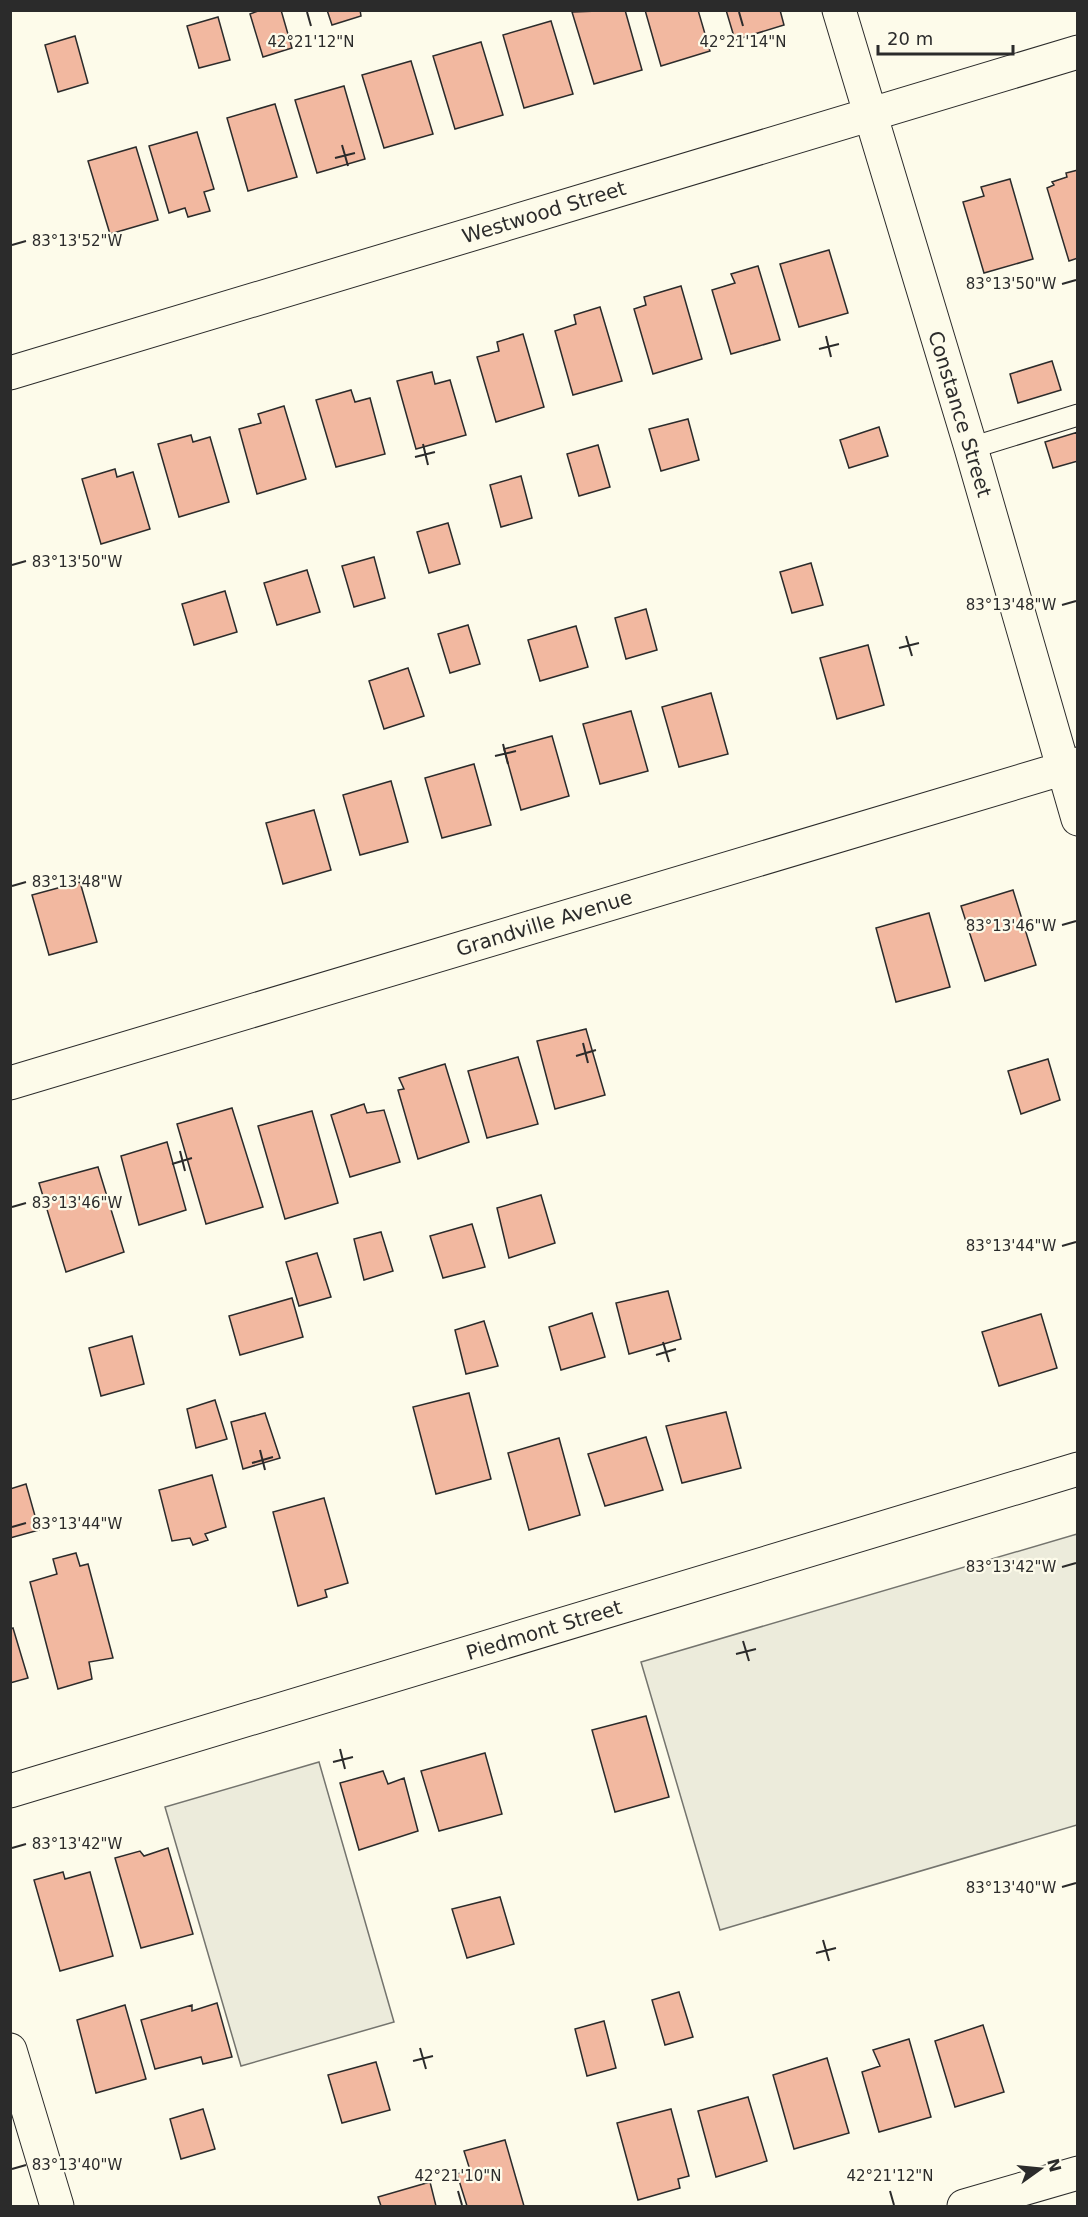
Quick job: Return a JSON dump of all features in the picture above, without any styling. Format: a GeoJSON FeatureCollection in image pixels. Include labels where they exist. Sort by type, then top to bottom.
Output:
{"type":"FeatureCollection","features":[{"type":"Feature","properties":{"kind":"street","name":"Constance Street"},"geometry":{"type":"LineString","coordinates":[[839,10],[1069,767],[1077,819]]}},
{"type":"Feature","properties":{"kind":"street","name":"Westwood Street"},"geometry":{"type":"LineString","coordinates":[[10,373],[1077,52]]}},
{"type":"Feature","properties":{"kind":"street","name":"Grandville Avenue"},"geometry":{"type":"LineString","coordinates":[[10,1083],[1069,767]]}},
{"type":"Feature","properties":{"kind":"street","name":"Piedmont Street"},"geometry":{"type":"LineString","coordinates":[[10,1791],[1077,1469]]}},
{"type":"Feature","properties":{"kind":"street"},"geometry":{"type":"LineString","coordinates":[[10,2050],[57,2206]]}},
{"type":"Feature","properties":{"kind":"street"},"geometry":{"type":"LineString","coordinates":[[964,2206],[1077,2173]]}},
{"type":"Feature","properties":{"kind":"lane"},"geometry":{"type":"LineString","coordinates":[[971,448],[1077,415]]}},
{"type":"Feature","properties":{"kind":"shaded area"},"geometry":{"type":"Polygon","coordinates":[[[1077,1534],[1077,1825],[720,1930],[641,1662],[1077,1534]]]}},
{"type":"Feature","properties":{"kind":"shaded area"},"geometry":{"type":"Polygon","coordinates":[[[319,1762],[394,2022],[241,2066],[165,1807],[319,1762]]]}},
{"type":"Feature","properties":{"kind":"building"},"geometry":{"type":"Polygon","coordinates":[[[261,10],[281,10],[292,48],[263,57],[250,14],[261,10]]]}},
{"type":"Feature","properties":{"kind":"building"},"geometry":{"type":"Polygon","coordinates":[[[327,10],[360,10],[361,16],[332,25],[327,10]]]}},
{"type":"Feature","properties":{"kind":"building"},"geometry":{"type":"Polygon","coordinates":[[[625,10],[642,70],[594,84],[572,12],[625,10]]]}},
{"type":"Feature","properties":{"kind":"building"},"geometry":{"type":"Polygon","coordinates":[[[645,10],[698,10],[710,51],[661,66],[645,10]]]}},
{"type":"Feature","properties":{"kind":"building"},"geometry":{"type":"Polygon","coordinates":[[[726,10],[780,10],[784,25],[735,40],[726,10]]]}},
{"type":"Feature","properties":{"kind":"building"},"geometry":{"type":"Polygon","coordinates":[[[218,17],[230,60],[199,68],[187,26],[218,17]]]}},
{"type":"Feature","properties":{"kind":"building"},"geometry":{"type":"Polygon","coordinates":[[[551,21],[573,94],[524,108],[503,35],[551,21]]]}},
{"type":"Feature","properties":{"kind":"building"},"geometry":{"type":"Polygon","coordinates":[[[75,36],[88,83],[58,92],[45,45],[75,36]]]}},
{"type":"Feature","properties":{"kind":"building"},"geometry":{"type":"Polygon","coordinates":[[[481,42],[503,115],[455,129],[433,56],[481,42]]]}},
{"type":"Feature","properties":{"kind":"building"},"geometry":{"type":"Polygon","coordinates":[[[411,61],[433,134],[384,148],[362,75],[411,61]]]}},
{"type":"Feature","properties":{"kind":"building"},"geometry":{"type":"Polygon","coordinates":[[[344,86],[365,159],[317,173],[295,100],[344,86]]]}},
{"type":"Feature","properties":{"kind":"building"},"geometry":{"type":"Polygon","coordinates":[[[275,104],[297,177],[248,191],[227,118],[275,104]]]}},
{"type":"Feature","properties":{"kind":"building"},"geometry":{"type":"Polygon","coordinates":[[[197,132],[214,189],[204,192],[210,211],[188,217],[185,208],[169,213],[149,146],[197,132]]]}},
{"type":"Feature","properties":{"kind":"building"},"geometry":{"type":"Polygon","coordinates":[[[136,147],[158,220],[110,234],[88,161],[136,147]]]}},
{"type":"Feature","properties":{"kind":"building"},"geometry":{"type":"Polygon","coordinates":[[[1078,170],[1078,258],[1069,261],[1047,188],[1054,185],[1052,182],[1067,177],[1066,173],[1078,170]]]}},
{"type":"Feature","properties":{"kind":"building"},"geometry":{"type":"Polygon","coordinates":[[[1010,179],[1033,259],[984,273],[963,202],[984,196],[981,187],[1010,179]]]}},
{"type":"Feature","properties":{"kind":"building"},"geometry":{"type":"Polygon","coordinates":[[[829,250],[848,313],[799,327],[780,264],[829,250]]]}},
{"type":"Feature","properties":{"kind":"building"},"geometry":{"type":"Polygon","coordinates":[[[758,266],[780,340],[731,354],[712,290],[735,283],[731,274],[758,266]]]}},
{"type":"Feature","properties":{"kind":"building"},"geometry":{"type":"Polygon","coordinates":[[[681,286],[702,359],[653,374],[634,309],[646,305],[644,297],[681,286]]]}},
{"type":"Feature","properties":{"kind":"building"},"geometry":{"type":"Polygon","coordinates":[[[600,307],[622,381],[573,395],[555,331],[576,324],[574,315],[600,307]]]}},
{"type":"Feature","properties":{"kind":"building"},"geometry":{"type":"Polygon","coordinates":[[[523,334],[544,407],[496,422],[477,357],[499,351],[497,342],[523,334]]]}},
{"type":"Feature","properties":{"kind":"building"},"geometry":{"type":"Polygon","coordinates":[[[1052,361],[1061,390],[1018,403],[1010,374],[1052,361]]]}},
{"type":"Feature","properties":{"kind":"building"},"geometry":{"type":"Polygon","coordinates":[[[432,372],[435,384],[450,380],[466,435],[416,449],[397,381],[432,372]]]}},
{"type":"Feature","properties":{"kind":"building"},"geometry":{"type":"Polygon","coordinates":[[[351,390],[355,402],[370,398],[385,454],[336,467],[316,400],[351,390]]]}},
{"type":"Feature","properties":{"kind":"building"},"geometry":{"type":"Polygon","coordinates":[[[284,406],[306,479],[257,494],[239,429],[261,423],[258,414],[284,406]]]}},
{"type":"Feature","properties":{"kind":"building"},"geometry":{"type":"Polygon","coordinates":[[[688,419],[699,460],[661,471],[649,429],[688,419]]]}},
{"type":"Feature","properties":{"kind":"building"},"geometry":{"type":"Polygon","coordinates":[[[879,427],[888,456],[849,468],[840,440],[879,427]]]}},
{"type":"Feature","properties":{"kind":"building"},"geometry":{"type":"Polygon","coordinates":[[[1078,432],[1078,461],[1053,468],[1045,442],[1078,432]]]}},
{"type":"Feature","properties":{"kind":"building"},"geometry":{"type":"Polygon","coordinates":[[[191,435],[193,442],[210,437],[229,502],[179,517],[158,444],[191,435]]]}},
{"type":"Feature","properties":{"kind":"building"},"geometry":{"type":"Polygon","coordinates":[[[598,445],[610,487],[579,496],[567,454],[598,445]]]}},
{"type":"Feature","properties":{"kind":"building"},"geometry":{"type":"Polygon","coordinates":[[[115,469],[117,477],[133,472],[150,529],[101,544],[82,479],[115,469]]]}},
{"type":"Feature","properties":{"kind":"building"},"geometry":{"type":"Polygon","coordinates":[[[521,476],[532,518],[501,527],[490,485],[521,476]]]}},
{"type":"Feature","properties":{"kind":"building"},"geometry":{"type":"Polygon","coordinates":[[[448,523],[460,564],[429,573],[417,532],[448,523]]]}},
{"type":"Feature","properties":{"kind":"building"},"geometry":{"type":"Polygon","coordinates":[[[374,557],[385,598],[354,607],[342,566],[374,557]]]}},
{"type":"Feature","properties":{"kind":"building"},"geometry":{"type":"Polygon","coordinates":[[[811,563],[823,605],[792,613],[780,572],[811,563]]]}},
{"type":"Feature","properties":{"kind":"building"},"geometry":{"type":"Polygon","coordinates":[[[307,570],[320,612],[277,625],[264,583],[307,570]]]}},
{"type":"Feature","properties":{"kind":"building"},"geometry":{"type":"Polygon","coordinates":[[[225,591],[237,632],[194,645],[182,604],[225,591]]]}},
{"type":"Feature","properties":{"kind":"building"},"geometry":{"type":"Polygon","coordinates":[[[646,609],[657,650],[626,659],[615,618],[646,609]]]}},
{"type":"Feature","properties":{"kind":"building"},"geometry":{"type":"Polygon","coordinates":[[[468,625],[480,664],[450,673],[438,634],[468,625]]]}},
{"type":"Feature","properties":{"kind":"building"},"geometry":{"type":"Polygon","coordinates":[[[576,626],[588,667],[540,681],[528,640],[576,626]]]}},
{"type":"Feature","properties":{"kind":"building"},"geometry":{"type":"Polygon","coordinates":[[[868,645],[884,705],[837,719],[820,658],[868,645]]]}},
{"type":"Feature","properties":{"kind":"building"},"geometry":{"type":"Polygon","coordinates":[[[408,668],[424,716],[384,729],[369,681],[408,668]]]}},
{"type":"Feature","properties":{"kind":"building"},"geometry":{"type":"Polygon","coordinates":[[[711,693],[728,754],[679,767],[662,707],[711,693]]]}},
{"type":"Feature","properties":{"kind":"building"},"geometry":{"type":"Polygon","coordinates":[[[631,711],[648,771],[600,784],[583,724],[631,711]]]}},
{"type":"Feature","properties":{"kind":"building"},"geometry":{"type":"Polygon","coordinates":[[[552,736],[569,796],[521,810],[504,749],[552,736]]]}},
{"type":"Feature","properties":{"kind":"building"},"geometry":{"type":"Polygon","coordinates":[[[474,764],[491,825],[442,838],[425,778],[474,764]]]}},
{"type":"Feature","properties":{"kind":"building"},"geometry":{"type":"Polygon","coordinates":[[[391,781],[408,842],[360,855],[343,795],[391,781]]]}},
{"type":"Feature","properties":{"kind":"building"},"geometry":{"type":"Polygon","coordinates":[[[314,810],[331,870],[283,884],[266,823],[314,810]]]}},
{"type":"Feature","properties":{"kind":"building"},"geometry":{"type":"Polygon","coordinates":[[[80,882],[97,942],[49,955],[32,895],[80,882]]]}},
{"type":"Feature","properties":{"kind":"building"},"geometry":{"type":"Polygon","coordinates":[[[1013,890],[1036,965],[985,981],[961,906],[1013,890]]]}},
{"type":"Feature","properties":{"kind":"building"},"geometry":{"type":"Polygon","coordinates":[[[929,913],[950,987],[896,1002],[876,928],[929,913]]]}},
{"type":"Feature","properties":{"kind":"building"},"geometry":{"type":"Polygon","coordinates":[[[586,1029],[605,1095],[555,1109],[537,1041],[586,1029]]]}},
{"type":"Feature","properties":{"kind":"building"},"geometry":{"type":"Polygon","coordinates":[[[518,1057],[538,1124],[487,1138],[468,1071],[518,1057]]]}},
{"type":"Feature","properties":{"kind":"building"},"geometry":{"type":"Polygon","coordinates":[[[1048,1059],[1060,1100],[1021,1114],[1008,1071],[1048,1059]]]}},
{"type":"Feature","properties":{"kind":"building"},"geometry":{"type":"Polygon","coordinates":[[[445,1064],[469,1142],[418,1159],[398,1090],[404,1089],[399,1078],[445,1064]]]}},
{"type":"Feature","properties":{"kind":"building"},"geometry":{"type":"Polygon","coordinates":[[[364,1104],[367,1113],[384,1110],[400,1162],[350,1177],[331,1115],[364,1104]]]}},
{"type":"Feature","properties":{"kind":"building"},"geometry":{"type":"Polygon","coordinates":[[[232,1108],[263,1207],[206,1224],[177,1124],[232,1108]]]}},
{"type":"Feature","properties":{"kind":"building"},"geometry":{"type":"Polygon","coordinates":[[[312,1111],[338,1203],[285,1219],[258,1126],[312,1111]]]}},
{"type":"Feature","properties":{"kind":"building"},"geometry":{"type":"Polygon","coordinates":[[[167,1142],[186,1210],[139,1225],[121,1156],[167,1142]]]}},
{"type":"Feature","properties":{"kind":"building"},"geometry":{"type":"Polygon","coordinates":[[[98,1167],[124,1252],[66,1272],[39,1183],[98,1167]]]}},
{"type":"Feature","properties":{"kind":"building"},"geometry":{"type":"Polygon","coordinates":[[[541,1195],[555,1243],[509,1258],[497,1208],[541,1195]]]}},
{"type":"Feature","properties":{"kind":"building"},"geometry":{"type":"Polygon","coordinates":[[[472,1224],[485,1267],[443,1278],[430,1236],[472,1224]]]}},
{"type":"Feature","properties":{"kind":"building"},"geometry":{"type":"Polygon","coordinates":[[[381,1232],[393,1271],[364,1280],[354,1239],[381,1232]]]}},
{"type":"Feature","properties":{"kind":"building"},"geometry":{"type":"Polygon","coordinates":[[[317,1253],[331,1297],[299,1306],[286,1262],[317,1253]]]}},
{"type":"Feature","properties":{"kind":"building"},"geometry":{"type":"Polygon","coordinates":[[[668,1291],[681,1339],[629,1354],[616,1303],[668,1291]]]}},
{"type":"Feature","properties":{"kind":"building"},"geometry":{"type":"Polygon","coordinates":[[[292,1298],[303,1337],[240,1355],[229,1316],[292,1298]]]}},
{"type":"Feature","properties":{"kind":"building"},"geometry":{"type":"Polygon","coordinates":[[[592,1313],[605,1357],[561,1370],[549,1327],[592,1313]]]}},
{"type":"Feature","properties":{"kind":"building"},"geometry":{"type":"Polygon","coordinates":[[[1041,1314],[1057,1368],[999,1386],[982,1332],[1041,1314]]]}},
{"type":"Feature","properties":{"kind":"building"},"geometry":{"type":"Polygon","coordinates":[[[484,1321],[498,1366],[466,1374],[455,1330],[484,1321]]]}},
{"type":"Feature","properties":{"kind":"building"},"geometry":{"type":"Polygon","coordinates":[[[132,1336],[144,1384],[101,1396],[89,1348],[132,1336]]]}},
{"type":"Feature","properties":{"kind":"building"},"geometry":{"type":"Polygon","coordinates":[[[469,1393],[491,1479],[436,1494],[413,1407],[469,1393]]]}},
{"type":"Feature","properties":{"kind":"building"},"geometry":{"type":"Polygon","coordinates":[[[215,1400],[227,1439],[196,1448],[187,1409],[215,1400]]]}},
{"type":"Feature","properties":{"kind":"building"},"geometry":{"type":"Polygon","coordinates":[[[726,1412],[741,1468],[682,1483],[666,1426],[726,1412]]]}},
{"type":"Feature","properties":{"kind":"building"},"geometry":{"type":"Polygon","coordinates":[[[265,1413],[280,1458],[243,1469],[231,1422],[265,1413]]]}},
{"type":"Feature","properties":{"kind":"building"},"geometry":{"type":"Polygon","coordinates":[[[646,1437],[663,1490],[605,1506],[588,1454],[646,1437]]]}},
{"type":"Feature","properties":{"kind":"building"},"geometry":{"type":"Polygon","coordinates":[[[559,1438],[580,1515],[529,1530],[508,1453],[559,1438]]]}},
{"type":"Feature","properties":{"kind":"building"},"geometry":{"type":"Polygon","coordinates":[[[212,1475],[226,1527],[205,1534],[208,1540],[193,1545],[190,1538],[172,1541],[159,1490],[212,1475]]]}},
{"type":"Feature","properties":{"kind":"building"},"geometry":{"type":"Polygon","coordinates":[[[26,1484],[39,1530],[10,1538],[10,1489],[26,1484]]]}},
{"type":"Feature","properties":{"kind":"building"},"geometry":{"type":"Polygon","coordinates":[[[324,1498],[348,1583],[325,1590],[327,1597],[298,1606],[273,1512],[324,1498]]]}},
{"type":"Feature","properties":{"kind":"building"},"geometry":{"type":"Polygon","coordinates":[[[76,1553],[80,1566],[88,1564],[113,1658],[89,1662],[92,1679],[58,1689],[30,1582],[57,1574],[53,1559],[76,1553]]]}},
{"type":"Feature","properties":{"kind":"building"},"geometry":{"type":"Polygon","coordinates":[[[13,1628],[28,1678],[10,1683],[10,1629],[13,1628]]]}},
{"type":"Feature","properties":{"kind":"building"},"geometry":{"type":"Polygon","coordinates":[[[646,1716],[669,1797],[615,1812],[592,1730],[646,1716]]]}},
{"type":"Feature","properties":{"kind":"building"},"geometry":{"type":"Polygon","coordinates":[[[485,1753],[502,1814],[439,1831],[421,1771],[485,1753]]]}},
{"type":"Feature","properties":{"kind":"building"},"geometry":{"type":"Polygon","coordinates":[[[383,1771],[388,1784],[404,1778],[418,1831],[359,1850],[340,1783],[383,1771]]]}},
{"type":"Feature","properties":{"kind":"building"},"geometry":{"type":"Polygon","coordinates":[[[168,1848],[193,1934],[141,1948],[115,1858],[140,1851],[144,1856],[168,1848]]]}},
{"type":"Feature","properties":{"kind":"building"},"geometry":{"type":"Polygon","coordinates":[[[63,1872],[65,1879],[90,1872],[113,1956],[60,1971],[34,1880],[63,1872]]]}},
{"type":"Feature","properties":{"kind":"building"},"geometry":{"type":"Polygon","coordinates":[[[500,1897],[514,1944],[467,1958],[452,1909],[500,1897]]]}},
{"type":"Feature","properties":{"kind":"building"},"geometry":{"type":"Polygon","coordinates":[[[679,1992],[693,2037],[665,2045],[652,2000],[679,1992]]]}},
{"type":"Feature","properties":{"kind":"building"},"geometry":{"type":"Polygon","coordinates":[[[217,2003],[232,2057],[203,2064],[201,2057],[155,2069],[141,2020],[192,2005],[192,2011],[217,2003]]]}},
{"type":"Feature","properties":{"kind":"building"},"geometry":{"type":"Polygon","coordinates":[[[125,2005],[146,2079],[96,2093],[77,2020],[125,2005]]]}},
{"type":"Feature","properties":{"kind":"building"},"geometry":{"type":"Polygon","coordinates":[[[604,2021],[616,2068],[587,2076],[575,2029],[604,2021]]]}},
{"type":"Feature","properties":{"kind":"building"},"geometry":{"type":"Polygon","coordinates":[[[983,2025],[1004,2092],[955,2107],[935,2041],[983,2025]]]}},
{"type":"Feature","properties":{"kind":"building"},"geometry":{"type":"Polygon","coordinates":[[[909,2039],[931,2117],[879,2132],[862,2072],[880,2066],[873,2050],[909,2039]]]}},
{"type":"Feature","properties":{"kind":"building"},"geometry":{"type":"Polygon","coordinates":[[[827,2058],[849,2133],[794,2149],[773,2075],[827,2058]]]}},
{"type":"Feature","properties":{"kind":"building"},"geometry":{"type":"Polygon","coordinates":[[[376,2062],[390,2110],[342,2123],[328,2075],[376,2062]]]}},
{"type":"Feature","properties":{"kind":"building"},"geometry":{"type":"Polygon","coordinates":[[[748,2097],[767,2161],[716,2177],[698,2111],[748,2097]]]}},
{"type":"Feature","properties":{"kind":"building"},"geometry":{"type":"Polygon","coordinates":[[[203,2109],[215,2149],[181,2159],[170,2119],[203,2109]]]}},
{"type":"Feature","properties":{"kind":"building"},"geometry":{"type":"Polygon","coordinates":[[[671,2109],[689,2176],[678,2179],[680,2188],[638,2200],[617,2123],[671,2109]]]}},
{"type":"Feature","properties":{"kind":"building"},"geometry":{"type":"Polygon","coordinates":[[[505,2140],[524,2206],[467,2206],[457,2174],[470,2170],[464,2151],[505,2140]]]}},
{"type":"Feature","properties":{"kind":"building"},"geometry":{"type":"Polygon","coordinates":[[[430,2182],[436,2206],[381,2206],[378,2197],[430,2182]]]}}]}
